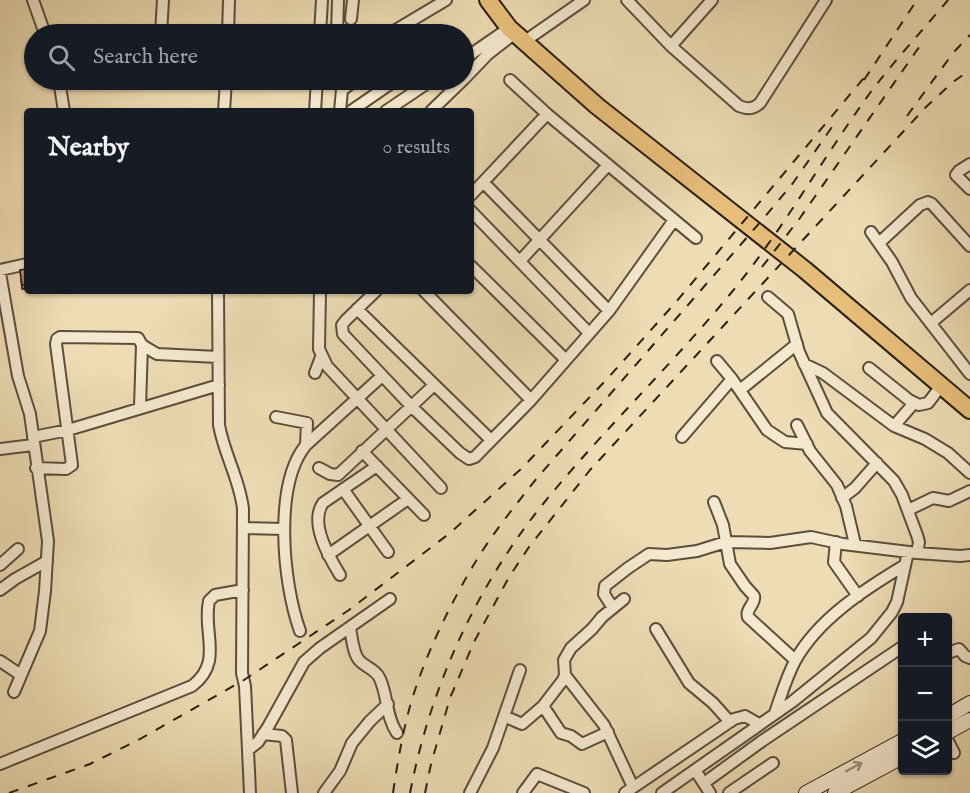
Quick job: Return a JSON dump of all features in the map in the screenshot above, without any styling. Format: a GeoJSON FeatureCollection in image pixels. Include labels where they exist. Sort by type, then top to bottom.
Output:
{"type":"FeatureCollection","features":[{"type":"Feature","properties":{"kind":"highway"},"geometry":{"type":"LineString","coordinates":[[488,0],[516,34],[597,106],[804,270],[970,410]]}},
{"type":"Feature","properties":{"kind":"main road"},"geometry":{"type":"LineString","coordinates":[[952,714],[970,703]]}},
{"type":"Feature","properties":{"kind":"main road"},"geometry":{"type":"LineString","coordinates":[[952,730],[970,720]]}},
{"type":"Feature","properties":{"kind":"main road"},"geometry":{"type":"LineString","coordinates":[[806,793],[898,744]]}},
{"type":"Feature","properties":{"kind":"main road"},"geometry":{"type":"LineString","coordinates":[[835,793],[898,760]]}},
{"type":"Feature","properties":{"kind":"street"},"geometry":{"type":"LineString","coordinates":[[33,0],[41,24]]}},
{"type":"Feature","properties":{"kind":"street"},"geometry":{"type":"LineString","coordinates":[[162,24],[163,0]]}},
{"type":"Feature","properties":{"kind":"street"},"geometry":{"type":"LineString","coordinates":[[228,24],[229,0]]}},
{"type":"Feature","properties":{"kind":"street"},"geometry":{"type":"LineString","coordinates":[[321,24],[322,0]]}},
{"type":"Feature","properties":{"kind":"street"},"geometry":{"type":"LineString","coordinates":[[337,24],[338,0]]}},
{"type":"Feature","properties":{"kind":"street"},"geometry":{"type":"LineString","coordinates":[[351,19],[353,0]]}},
{"type":"Feature","properties":{"kind":"street"},"geometry":{"type":"LineString","coordinates":[[406,24],[446,0]]}},
{"type":"Feature","properties":{"kind":"street"},"geometry":{"type":"LineString","coordinates":[[474,53],[584,0]]}},
{"type":"Feature","properties":{"kind":"street"},"geometry":{"type":"LineString","coordinates":[[627,0],[671,46],[739,106],[749,109],[755,108],[764,98],[826,0]]}},
{"type":"Feature","properties":{"kind":"street"},"geometry":{"type":"LineString","coordinates":[[671,46],[712,0]]}},
{"type":"Feature","properties":{"kind":"street"},"geometry":{"type":"LineString","coordinates":[[474,68],[516,34]]}},
{"type":"Feature","properties":{"kind":"street"},"geometry":{"type":"LineString","coordinates":[[510,80],[547,114],[696,238]]}},
{"type":"Feature","properties":{"kind":"street"},"geometry":{"type":"LineString","coordinates":[[61,90],[64,108]]}},
{"type":"Feature","properties":{"kind":"street"},"geometry":{"type":"LineString","coordinates":[[224,108],[225,90]]}},
{"type":"Feature","properties":{"kind":"street"},"geometry":{"type":"LineString","coordinates":[[315,108],[316,90]]}},
{"type":"Feature","properties":{"kind":"street"},"geometry":{"type":"LineString","coordinates":[[340,108],[342,90]]}},
{"type":"Feature","properties":{"kind":"street"},"geometry":{"type":"LineString","coordinates":[[355,108],[379,90]]}},
{"type":"Feature","properties":{"kind":"street"},"geometry":{"type":"LineString","coordinates":[[390,108],[417,90]]}},
{"type":"Feature","properties":{"kind":"street"},"geometry":{"type":"LineString","coordinates":[[434,108],[452,90]]}},
{"type":"Feature","properties":{"kind":"street"},"geometry":{"type":"LineString","coordinates":[[474,192],[547,114]]}},
{"type":"Feature","properties":{"kind":"street"},"geometry":{"type":"LineString","coordinates":[[970,164],[956,175],[970,189]]}},
{"type":"Feature","properties":{"kind":"street"},"geometry":{"type":"LineString","coordinates":[[520,261],[608,165]]}},
{"type":"Feature","properties":{"kind":"street"},"geometry":{"type":"LineString","coordinates":[[484,183],[609,311]]}},
{"type":"Feature","properties":{"kind":"street"},"geometry":{"type":"LineString","coordinates":[[879,243],[920,205],[928,202],[970,246]]}},
{"type":"Feature","properties":{"kind":"street"},"geometry":{"type":"LineString","coordinates":[[474,214],[589,333]]}},
{"type":"Feature","properties":{"kind":"street"},"geometry":{"type":"LineString","coordinates":[[373,294],[346,320],[342,329],[343,334],[411,406],[465,458],[475,457],[531,400],[609,311],[674,220]]}},
{"type":"Feature","properties":{"kind":"street"},"geometry":{"type":"LineString","coordinates":[[871,232],[895,268],[911,298],[969,371]]}},
{"type":"Feature","properties":{"kind":"street"},"geometry":{"type":"LineString","coordinates":[[14,692],[40,631],[47,561],[47,532],[28,405],[18,376],[0,272],[24,265]]}},
{"type":"Feature","properties":{"kind":"street"},"geometry":{"type":"LineString","coordinates":[[474,269],[566,360]]}},
{"type":"Feature","properties":{"kind":"street"},"geometry":{"type":"LineString","coordinates":[[931,323],[970,290]]}},
{"type":"Feature","properties":{"kind":"street"},"geometry":{"type":"LineString","coordinates":[[218,294],[219,425],[242,497],[244,528],[242,673],[245,686],[250,793]]}},
{"type":"Feature","properties":{"kind":"street"},"geometry":{"type":"LineString","coordinates":[[320,294],[319,349],[321,357],[441,488]]}},
{"type":"Feature","properties":{"kind":"street"},"geometry":{"type":"LineString","coordinates":[[427,294],[531,400]]}},
{"type":"Feature","properties":{"kind":"street"},"geometry":{"type":"LineString","coordinates":[[662,793],[792,702],[871,638],[884,624],[897,602],[905,565],[919,542],[898,488],[878,463],[827,412],[804,364],[788,314],[768,297]]}},
{"type":"Feature","properties":{"kind":"street"},"geometry":{"type":"LineString","coordinates":[[357,309],[491,440]]}},
{"type":"Feature","properties":{"kind":"street"},"geometry":{"type":"LineString","coordinates":[[320,330],[342,329]]}},
{"type":"Feature","properties":{"kind":"street"},"geometry":{"type":"LineString","coordinates":[[36,468],[66,469],[72,465],[56,344],[60,337],[136,337],[140,340],[142,345],[140,407]]}},
{"type":"Feature","properties":{"kind":"street"},"geometry":{"type":"LineString","coordinates":[[740,390],[797,344]]}},
{"type":"Feature","properties":{"kind":"street"},"geometry":{"type":"LineString","coordinates":[[142,345],[157,354],[218,357]]}},
{"type":"Feature","properties":{"kind":"street"},"geometry":{"type":"LineString","coordinates":[[315,373],[321,357]]}},
{"type":"Feature","properties":{"kind":"street"},"geometry":{"type":"LineString","coordinates":[[717,361],[740,390],[760,422],[773,435],[785,442],[807,444]]}},
{"type":"Feature","properties":{"kind":"street"},"geometry":{"type":"LineString","coordinates":[[804,364],[823,373],[894,426],[926,439],[948,453],[970,473]]}},
{"type":"Feature","properties":{"kind":"street"},"geometry":{"type":"LineString","coordinates":[[869,368],[919,405],[928,403],[941,386]]}},
{"type":"Feature","properties":{"kind":"street"},"geometry":{"type":"LineString","coordinates":[[300,632],[294,611],[285,552],[284,529],[292,468],[306,445],[382,376]]}},
{"type":"Feature","properties":{"kind":"street"},"geometry":{"type":"LineString","coordinates":[[682,437],[732,379]]}},
{"type":"Feature","properties":{"kind":"street"},"geometry":{"type":"LineString","coordinates":[[0,449],[219,385]]}},
{"type":"Feature","properties":{"kind":"street"},"geometry":{"type":"LineString","coordinates":[[319,468],[330,474],[338,475],[434,385]]}},
{"type":"Feature","properties":{"kind":"street"},"geometry":{"type":"LineString","coordinates":[[894,426],[914,403]]}},
{"type":"Feature","properties":{"kind":"street"},"geometry":{"type":"LineString","coordinates":[[276,417],[307,423],[306,445]]}},
{"type":"Feature","properties":{"kind":"street"},"geometry":{"type":"LineString","coordinates":[[797,425],[807,444],[833,479],[842,498],[855,544]]}},
{"type":"Feature","properties":{"kind":"street"},"geometry":{"type":"LineString","coordinates":[[362,451],[424,515]]}},
{"type":"Feature","properties":{"kind":"street"},"geometry":{"type":"LineString","coordinates":[[842,498],[861,483],[878,463]]}},
{"type":"Feature","properties":{"kind":"street"},"geometry":{"type":"LineString","coordinates":[[340,574],[328,555],[317,520],[318,511],[323,503],[376,466]]}},
{"type":"Feature","properties":{"kind":"street"},"geometry":{"type":"LineString","coordinates":[[343,489],[388,552]]}},
{"type":"Feature","properties":{"kind":"street"},"geometry":{"type":"LineString","coordinates":[[908,510],[933,498],[949,501],[970,491]]}},
{"type":"Feature","properties":{"kind":"street"},"geometry":{"type":"LineString","coordinates":[[328,555],[408,499]]}},
{"type":"Feature","properties":{"kind":"street"},"geometry":{"type":"LineString","coordinates":[[714,502],[723,525],[730,564],[754,596],[748,617],[795,660]]}},
{"type":"Feature","properties":{"kind":"street"},"geometry":{"type":"LineString","coordinates":[[244,528],[284,529]]}},
{"type":"Feature","properties":{"kind":"street"},"geometry":{"type":"LineString","coordinates":[[613,608],[604,594],[605,586],[628,567],[650,554],[667,555],[697,551],[726,542],[770,543],[812,537],[913,553],[970,555]]}},
{"type":"Feature","properties":{"kind":"street"},"geometry":{"type":"LineString","coordinates":[[836,542],[834,562],[858,596]]}},
{"type":"Feature","properties":{"kind":"street"},"geometry":{"type":"LineString","coordinates":[[2,558],[18,549]]}},
{"type":"Feature","properties":{"kind":"street"},"geometry":{"type":"LineString","coordinates":[[0,590],[47,561]]}},
{"type":"Feature","properties":{"kind":"street"},"geometry":{"type":"LineString","coordinates":[[775,713],[795,660],[820,629],[858,596],[905,565]]}},
{"type":"Feature","properties":{"kind":"street"},"geometry":{"type":"LineString","coordinates":[[0,764],[192,686],[203,676],[210,660],[209,601],[215,595],[243,590]]}},
{"type":"Feature","properties":{"kind":"street"},"geometry":{"type":"LineString","coordinates":[[248,750],[263,734],[304,662],[320,648],[390,599]]}},
{"type":"Feature","properties":{"kind":"street"},"geometry":{"type":"LineString","coordinates":[[504,716],[519,724],[524,724],[543,706],[565,675],[564,660],[567,652],[624,599]]}},
{"type":"Feature","properties":{"kind":"street"},"geometry":{"type":"LineString","coordinates":[[350,628],[358,658],[377,672],[388,704],[390,721],[397,733]]}},
{"type":"Feature","properties":{"kind":"street"},"geometry":{"type":"LineString","coordinates":[[656,629],[689,683],[713,703],[730,722]]}},
{"type":"Feature","properties":{"kind":"street"},"geometry":{"type":"LineString","coordinates":[[695,770],[707,788],[762,741],[898,649]]}},
{"type":"Feature","properties":{"kind":"street"},"geometry":{"type":"LineString","coordinates":[[952,652],[959,649],[970,658]]}},
{"type":"Feature","properties":{"kind":"street"},"geometry":{"type":"LineString","coordinates":[[0,661],[21,675]]}},
{"type":"Feature","properties":{"kind":"street"},"geometry":{"type":"LineString","coordinates":[[470,793],[493,748],[520,670]]}},
{"type":"Feature","properties":{"kind":"street"},"geometry":{"type":"LineString","coordinates":[[565,675],[608,732],[629,790],[739,716],[745,716],[759,724]]}},
{"type":"Feature","properties":{"kind":"street"},"geometry":{"type":"LineString","coordinates":[[324,793],[340,771],[352,743],[388,704]]}},
{"type":"Feature","properties":{"kind":"street"},"geometry":{"type":"LineString","coordinates":[[543,706],[561,734],[571,736],[582,744],[608,732]]}},
{"type":"Feature","properties":{"kind":"street"},"geometry":{"type":"LineString","coordinates":[[263,734],[282,736],[286,740],[292,793]]}},
{"type":"Feature","properties":{"kind":"street"},"geometry":{"type":"LineString","coordinates":[[952,749],[954,753]]}},
{"type":"Feature","properties":{"kind":"street"},"geometry":{"type":"LineString","coordinates":[[729,793],[773,763]]}},
{"type":"Feature","properties":{"kind":"street"},"geometry":{"type":"LineString","coordinates":[[523,793],[537,774],[584,793]]}},
{"type":"Feature","properties":{"kind":"building"},"geometry":{"type":"Polygon","coordinates":[[[24,269],[24,285],[22,285],[20,270],[24,269]]]}},
{"type":"Feature","properties":{"kind":"railway"},"geometry":{"type":"LineString","coordinates":[[864,80],[917,0]]}},
{"type":"Feature","properties":{"kind":"railway"},"geometry":{"type":"LineString","coordinates":[[410,793],[430,715],[443,677],[477,604],[519,536],[566,477],[731,293],[768,244],[870,93],[948,0]]}},
{"type":"Feature","properties":{"kind":"railway"},"geometry":{"type":"LineString","coordinates":[[907,116],[953,53],[970,35]]}},
{"type":"Feature","properties":{"kind":"railway"},"geometry":{"type":"LineString","coordinates":[[762,267],[800,218],[924,40]]}},
{"type":"Feature","properties":{"kind":"railway"},"geometry":{"type":"LineString","coordinates":[[425,793],[450,698],[474,642],[509,577],[529,547],[590,470],[926,107],[970,70]]}},
{"type":"Feature","properties":{"kind":"railway"},"geometry":{"type":"LineString","coordinates":[[9,793],[90,764],[140,739],[244,680],[349,610],[450,533],[522,468],[608,378],[676,302],[868,73]]}},
{"type":"Feature","properties":{"kind":"railway"},"geometry":{"type":"LineString","coordinates":[[393,793],[405,728],[421,674],[448,611],[488,543],[537,478],[793,183],[832,127]]}}]}
